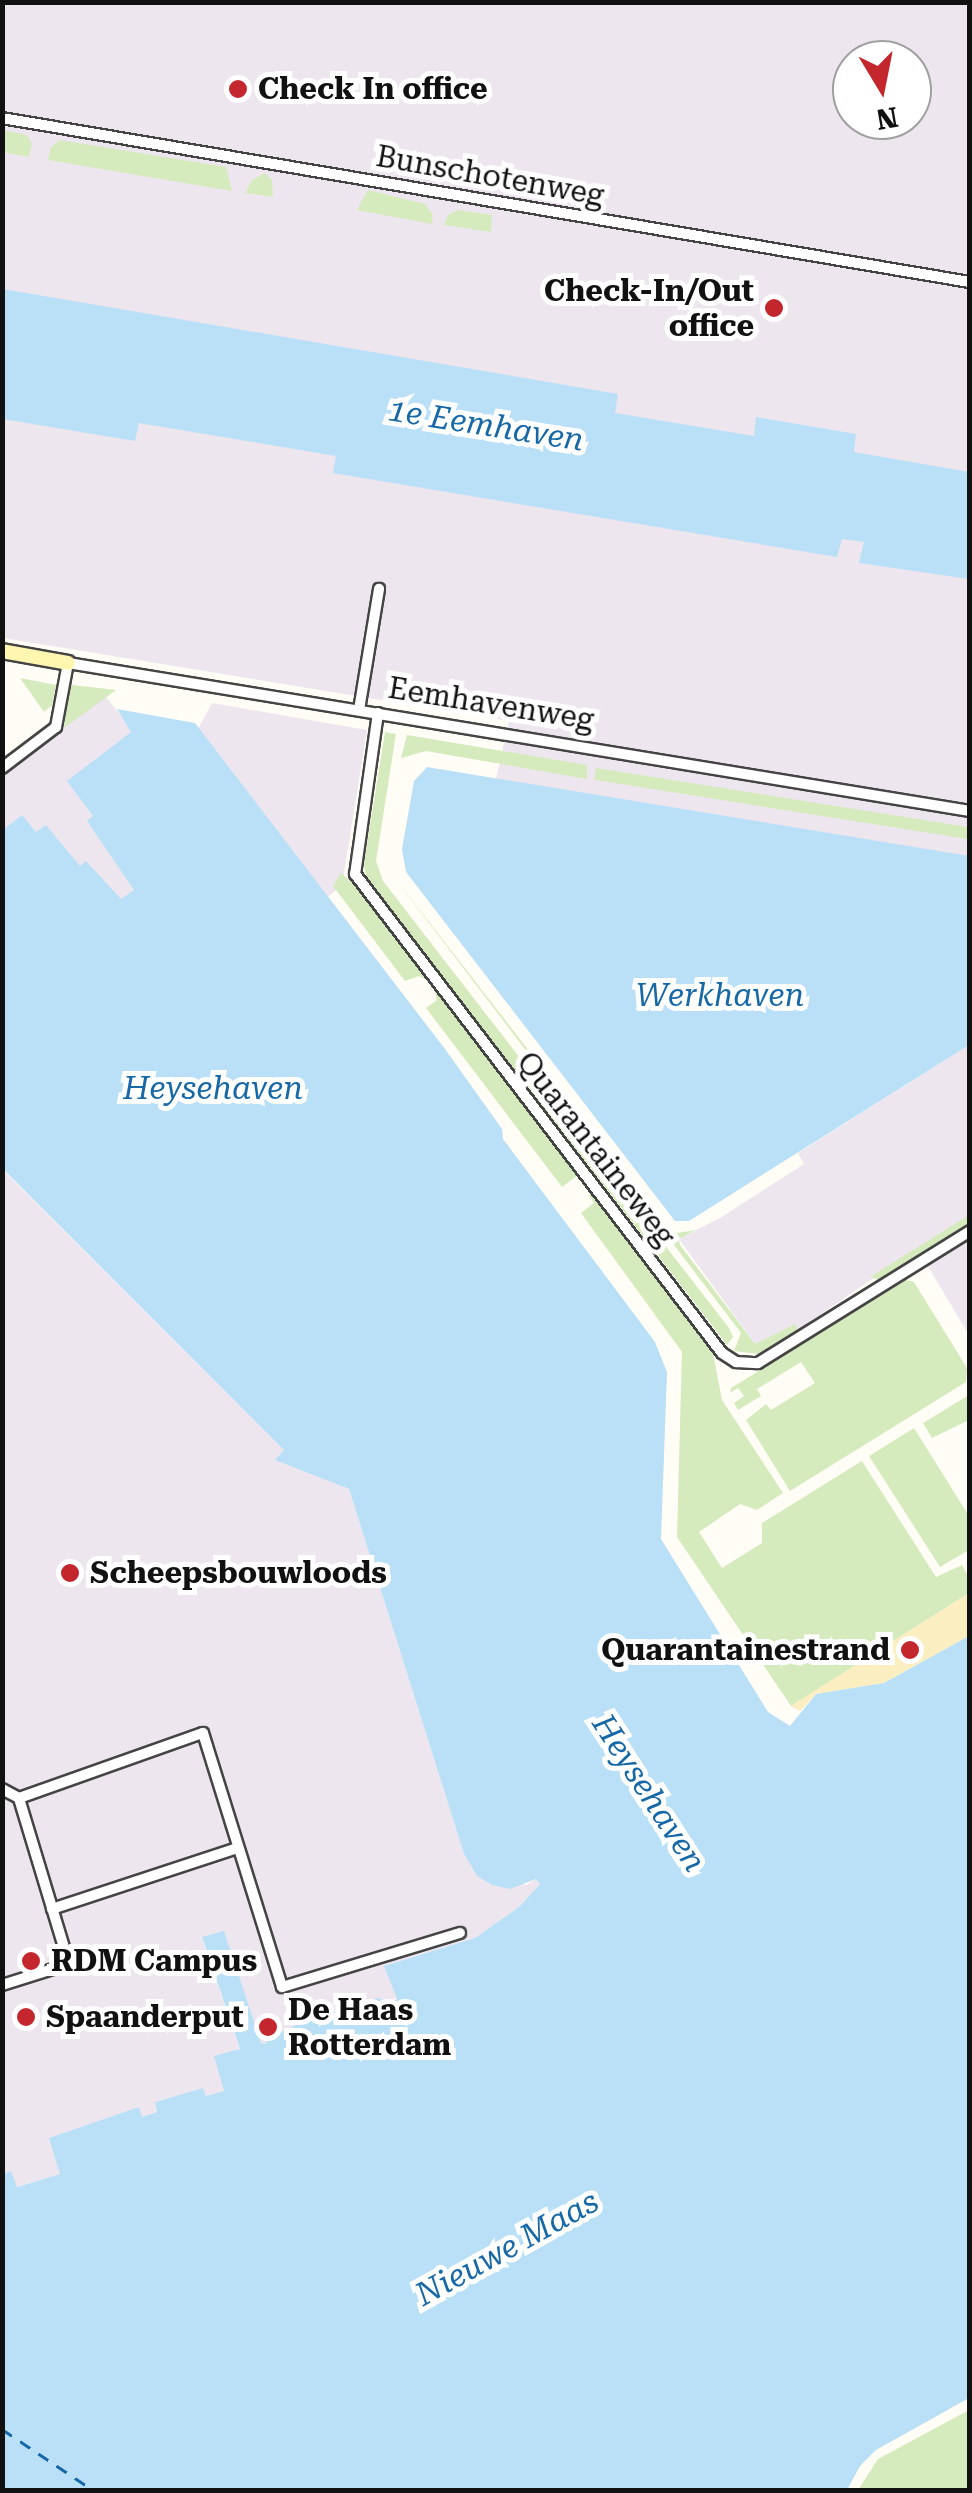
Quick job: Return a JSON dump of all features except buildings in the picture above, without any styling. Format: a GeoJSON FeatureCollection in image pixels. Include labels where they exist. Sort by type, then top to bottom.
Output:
{"type":"FeatureCollection","features":[{"type":"Feature","properties":{"kind":"street","name":"Bunschotenweg"},"geometry":{"type":"LineString","coordinates":[[2,118],[970,282]]}},
{"type":"Feature","properties":{"kind":"street"},"geometry":{"type":"LineString","coordinates":[[358,710],[378,588]]}},
{"type":"Feature","properties":{"kind":"street","name":"Eemhavenweg"},"geometry":{"type":"LineString","coordinates":[[2,651],[970,812]]}},
{"type":"Feature","properties":{"kind":"street"},"geometry":{"type":"LineString","coordinates":[[2,768],[56,727],[68,663]]}},
{"type":"Feature","properties":{"kind":"street","name":"Quarantaineweg"},"geometry":{"type":"LineString","coordinates":[[378,713],[355,874],[728,1358],[758,1364],[970,1231]]}},
{"type":"Feature","properties":{"kind":"street"},"geometry":{"type":"LineString","coordinates":[[19,1798],[202,1733],[282,1988],[460,1933]]}},
{"type":"Feature","properties":{"kind":"street"},"geometry":{"type":"LineString","coordinates":[[2,1789],[19,1798],[69,1964],[2,1985]]}},
{"type":"Feature","properties":{"kind":"street"},"geometry":{"type":"LineString","coordinates":[[52,1909],[237,1848]]}},
{"type":"Feature","properties":{"kind":"shaded area"},"geometry":{"type":"Polygon","coordinates":[[[2,3],[969,3],[969,889],[491,801],[509,721],[3,638],[2,3]]]}},
{"type":"Feature","properties":{"kind":"shaded area"},"geometry":{"type":"Polygon","coordinates":[[[105,696],[137,735],[156,883],[98,924],[3,836],[2,775],[105,696]]]}},
{"type":"Feature","properties":{"kind":"shaded area"},"geometry":{"type":"Polygon","coordinates":[[[212,703],[367,730],[342,886],[322,901],[193,738],[212,703]]]}},
{"type":"Feature","properties":{"kind":"shaded area"},"geometry":{"type":"Polygon","coordinates":[[[969,1045],[969,1335],[917,1248],[798,1330],[794,1325],[755,1344],[679,1239],[720,1218],[804,1164],[798,1153],[969,1045]]]}},
{"type":"Feature","properties":{"kind":"shaded area"},"geometry":{"type":"Polygon","coordinates":[[[2,1169],[285,1451],[276,1460],[349,1489],[464,1854],[477,1876],[526,1885],[536,1879],[540,1884],[519,1907],[475,1938],[385,1966],[398,1998],[272,2036],[265,2044],[202,1938],[240,2050],[229,2053],[224,2091],[206,2096],[203,2088],[155,2102],[157,2112],[142,2117],[139,2108],[50,2138],[61,2174],[16,2187],[11,2172],[2,2174],[2,1169]]]}},
{"type":"Feature","properties":{"kind":"green space"},"geometry":{"type":"Polygon","coordinates":[[[2,130],[27,135],[32,144],[29,157],[3,152],[2,130]]]}},
{"type":"Feature","properties":{"kind":"green space"},"geometry":{"type":"Polygon","coordinates":[[[60,140],[226,167],[232,191],[48,160],[51,147],[60,140]]]}},
{"type":"Feature","properties":{"kind":"green space"},"geometry":{"type":"Polygon","coordinates":[[[265,173],[272,180],[273,197],[245,193],[252,180],[265,173]]]}},
{"type":"Feature","properties":{"kind":"green space"},"geometry":{"type":"Polygon","coordinates":[[[368,190],[425,204],[433,215],[432,224],[357,210],[368,190]]]}},
{"type":"Feature","properties":{"kind":"green space"},"geometry":{"type":"Polygon","coordinates":[[[458,210],[492,215],[491,232],[444,225],[448,215],[458,210]]]}},
{"type":"Feature","properties":{"kind":"green space"},"geometry":{"type":"Polygon","coordinates":[[[20,678],[56,685],[52,705],[44,712],[20,678]]]}},
{"type":"Feature","properties":{"kind":"green space"},"geometry":{"type":"Polygon","coordinates":[[[69,686],[116,690],[64,728],[69,686]]]}},
{"type":"Feature","properties":{"kind":"green space"},"geometry":{"type":"Polygon","coordinates":[[[385,732],[396,734],[376,861],[383,881],[729,1328],[733,1337],[727,1345],[366,877],[364,864],[385,732]]]}},
{"type":"Feature","properties":{"kind":"green space"},"geometry":{"type":"Polygon","coordinates":[[[407,735],[587,765],[587,779],[426,751],[401,758],[407,735]]]}},
{"type":"Feature","properties":{"kind":"green space"},"geometry":{"type":"Polygon","coordinates":[[[596,768],[969,827],[967,839],[594,780],[596,768]]]}},
{"type":"Feature","properties":{"kind":"green space"},"geometry":{"type":"Polygon","coordinates":[[[388,869],[664,1225],[677,1233],[696,1230],[679,1239],[680,1245],[755,1344],[795,1324],[798,1330],[759,1354],[734,1351],[741,1333],[388,869]]]}},
{"type":"Feature","properties":{"kind":"green space"},"geometry":{"type":"Polygon","coordinates":[[[341,873],[360,890],[429,981],[419,976],[405,981],[333,886],[341,873]]]}},
{"type":"Feature","properties":{"kind":"green space"},"geometry":{"type":"Polygon","coordinates":[[[434,989],[578,1175],[562,1187],[426,1008],[437,1000],[434,989]]]}},
{"type":"Feature","properties":{"kind":"green space"},"geometry":{"type":"Polygon","coordinates":[[[592,1192],[713,1353],[722,1400],[783,1493],[757,1510],[740,1504],[699,1532],[722,1568],[762,1543],[762,1523],[862,1461],[936,1577],[962,1565],[969,1578],[969,1593],[791,1706],[677,1537],[682,1352],[581,1213],[594,1203],[589,1195],[592,1192]]]}},
{"type":"Feature","properties":{"kind":"green space"},"geometry":{"type":"Polygon","coordinates":[[[969,1215],[969,1223],[879,1280],[870,1277],[969,1215]]]}},
{"type":"Feature","properties":{"kind":"green space"},"geometry":{"type":"Polygon","coordinates":[[[906,1280],[914,1282],[967,1368],[966,1382],[790,1491],[746,1420],[766,1404],[771,1410],[815,1383],[801,1362],[757,1389],[761,1396],[738,1410],[734,1403],[744,1396],[738,1388],[730,1393],[731,1388],[906,1280]]]}},
{"type":"Feature","properties":{"kind":"green space"},"geometry":{"type":"Polygon","coordinates":[[[969,1395],[969,1420],[932,1438],[923,1423],[969,1395]]]}},
{"type":"Feature","properties":{"kind":"green space"},"geometry":{"type":"Polygon","coordinates":[[[914,1428],[969,1516],[969,1550],[940,1567],[869,1456],[914,1428]]]}},
{"type":"Feature","properties":{"kind":"green space"},"geometry":{"type":"Polygon","coordinates":[[[969,2410],[969,2490],[858,2490],[878,2459],[969,2410]]]}},
{"type":"Feature","properties":{"kind":"sand","name":"Quarantainestrand"},"geometry":{"type":"Polygon","coordinates":[[[969,1593],[969,1636],[884,1683],[816,1694],[800,1711],[791,1706],[969,1593]]]}},
{"type":"Feature","properties":{"kind":"water","name":"1e Eemhaven"},"geometry":{"type":"Polygon","coordinates":[[[3,289],[618,394],[615,413],[754,436],[756,417],[856,434],[854,452],[969,472],[969,579],[859,563],[864,542],[842,539],[837,557],[333,473],[336,456],[139,423],[135,441],[3,419],[3,289]]]}},
{"type":"Feature","properties":{"kind":"water"},"geometry":{"type":"Polygon","coordinates":[[[117,709],[195,723],[445,1049],[502,1129],[503,1139],[655,1342],[667,1372],[661,1539],[768,1712],[790,1726],[816,1694],[884,1683],[969,1636],[969,2398],[876,2450],[860,2466],[847,2490],[3,2490],[3,2174],[11,2171],[17,2187],[60,2174],[49,2138],[139,2107],[142,2117],[157,2112],[155,2102],[203,2088],[206,2096],[224,2091],[214,2056],[240,2049],[202,1937],[224,1931],[261,2043],[265,2044],[272,2036],[301,2023],[377,1998],[391,2002],[397,1999],[384,1966],[475,1938],[519,1907],[540,1884],[536,1879],[510,1889],[492,1885],[477,1876],[464,1854],[349,1489],[275,1460],[284,1450],[3,1169],[3,830],[22,815],[36,832],[46,825],[80,866],[86,861],[121,899],[134,890],[87,821],[93,816],[67,781],[131,732],[117,709]]]}},
{"type":"Feature","properties":{"kind":"water","name":"Werkhaven"},"geometry":{"type":"Polygon","coordinates":[[[427,767],[969,856],[969,1045],[689,1221],[675,1221],[406,872],[402,849],[414,781],[427,767]]]}},
{"type":"Feature","properties":{"kind":"ferry route"},"geometry":{"type":"LineString","coordinates":[[2,2429],[93,2490]]}},
{"type":"Feature","properties":{"kind":"place","name":"Check In office"},"geometry":{"type":"Point","coordinates":[238,89]}},
{"type":"Feature","properties":{"kind":"place","name":"Check-In/Out office"},"geometry":{"type":"Point","coordinates":[774,308]}},
{"type":"Feature","properties":{"kind":"place","name":"Scheepsbouwloods"},"geometry":{"type":"Point","coordinates":[70,1573]}},
{"type":"Feature","properties":{"kind":"place","name":"Quarantainestrand"},"geometry":{"type":"Point","coordinates":[910,1650]}},
{"type":"Feature","properties":{"kind":"place","name":"RDM Campus"},"geometry":{"type":"Point","coordinates":[31,1961]}},
{"type":"Feature","properties":{"kind":"place","name":"Spaanderput"},"geometry":{"type":"Point","coordinates":[26,2017]}},
{"type":"Feature","properties":{"kind":"place","name":"De Haas Rotterdam"},"geometry":{"type":"Point","coordinates":[268,2027]}},
{"type":"Feature","properties":{"kind":"water label","name":"Heysehaven"},"geometry":{"type":"Point","coordinates":[213,1088]}},
{"type":"Feature","properties":{"kind":"water label","name":"Heysehaven"},"geometry":{"type":"Point","coordinates":[649,1793]}},
{"type":"Feature","properties":{"kind":"water label","name":"Nieuwe Maas"},"geometry":{"type":"Point","coordinates":[507,2248]}}]}
